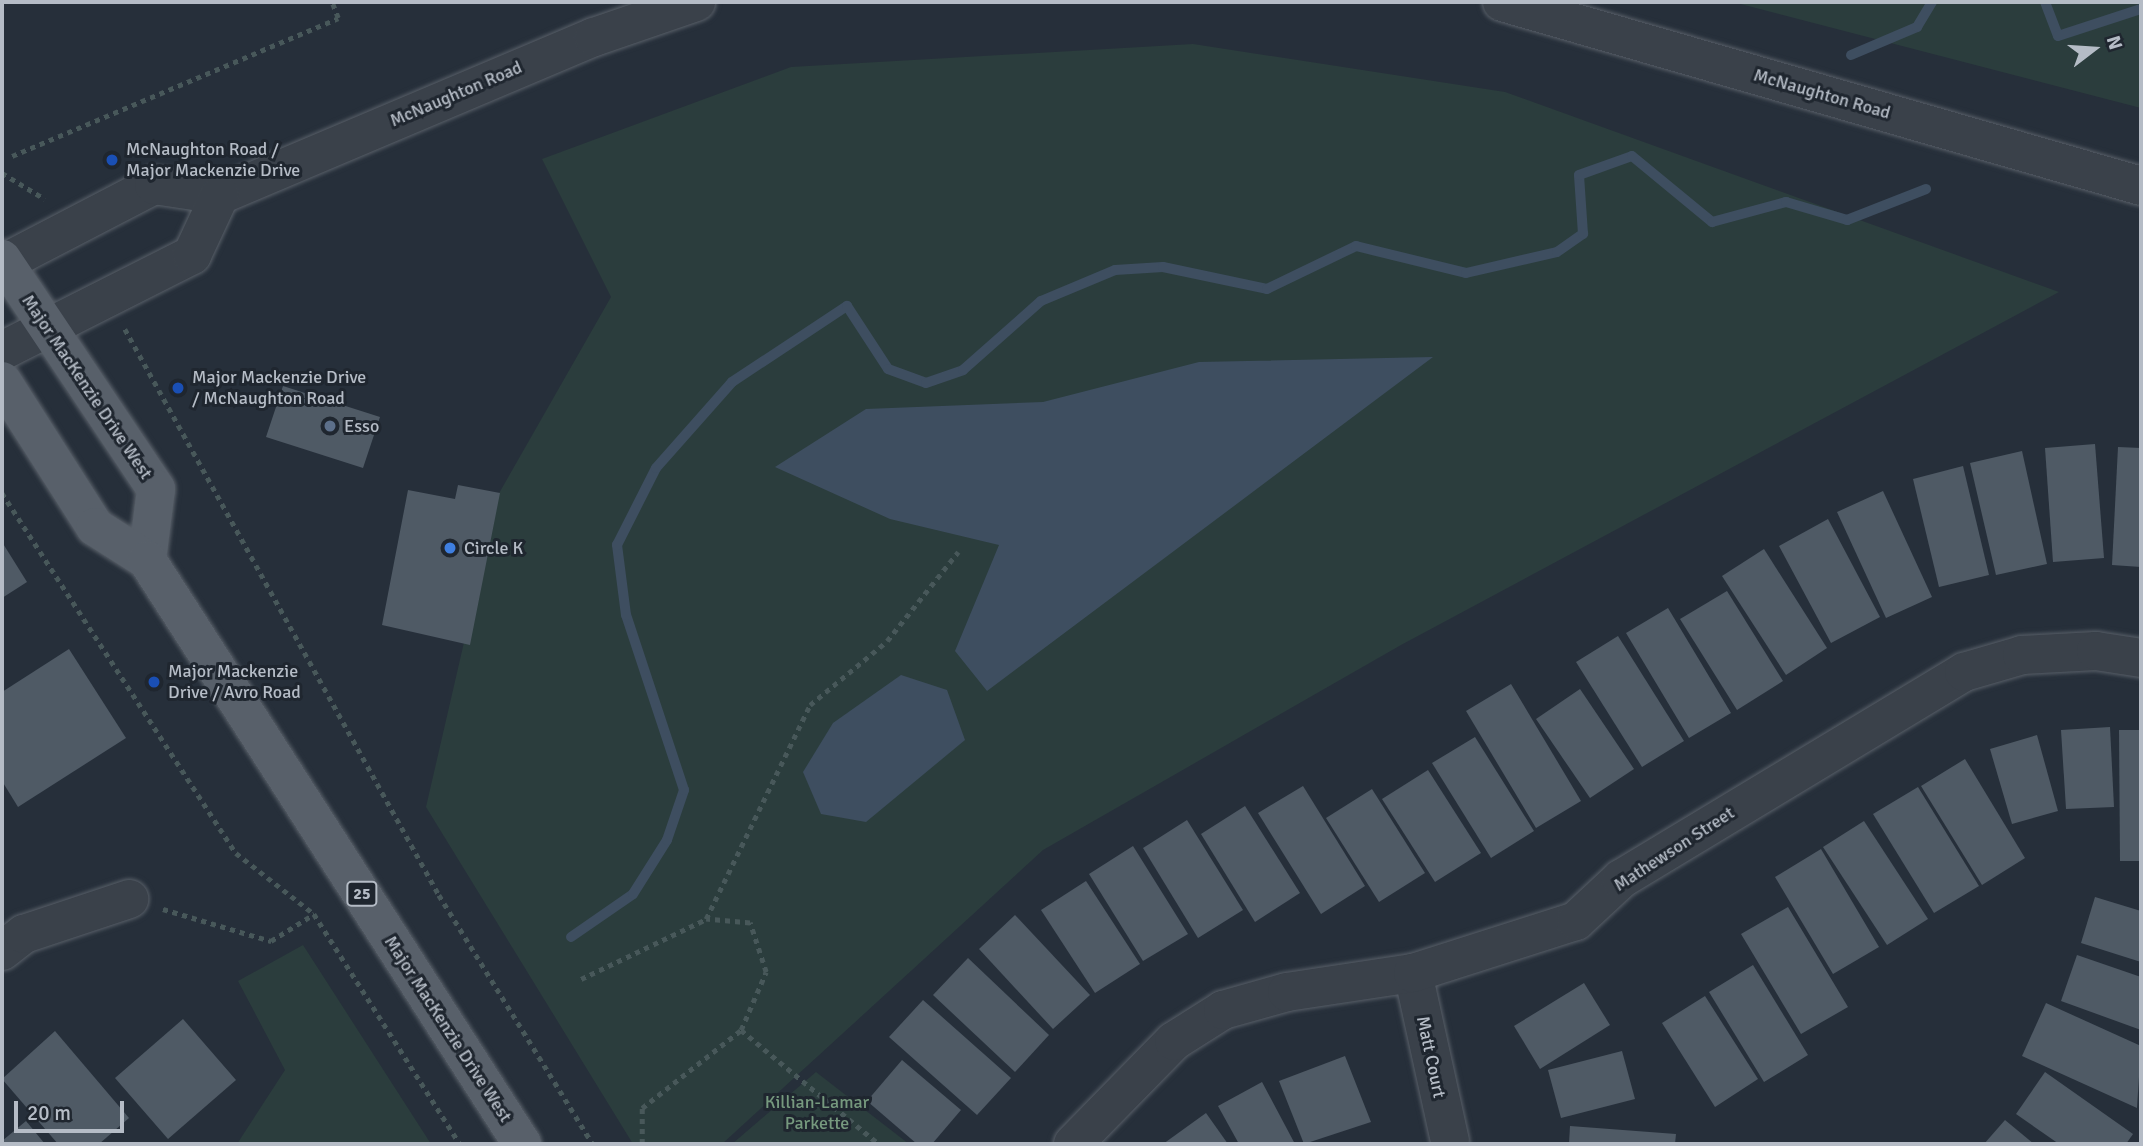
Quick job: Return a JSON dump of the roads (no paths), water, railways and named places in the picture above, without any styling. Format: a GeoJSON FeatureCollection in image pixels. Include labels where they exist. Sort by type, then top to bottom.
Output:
{"type":"FeatureCollection","features":[{"type":"Feature","properties":{"kind":"main road","name":"Major MacKenzie Drive West"},"geometry":{"type":"LineString","coordinates":[[3,262],[156,489],[147,561]]}},
{"type":"Feature","properties":{"kind":"main road","name":"Major MacKenzie Drive West"},"geometry":{"type":"LineString","coordinates":[[2,381],[95,527],[147,561],[522,1144]]}},
{"type":"Feature","properties":{"kind":"street","name":"McNaughton Road"},"geometry":{"type":"LineString","coordinates":[[220,195],[594,37],[696,2]]}},
{"type":"Feature","properties":{"kind":"street","name":"McNaughton Road"},"geometry":{"type":"LineString","coordinates":[[1502,2],[2141,186]]}},
{"type":"Feature","properties":{"kind":"street"},"geometry":{"type":"LineString","coordinates":[[2,351],[45,326],[192,255],[220,195],[154,185],[3,262]]}},
{"type":"Feature","properties":{"kind":"street","name":"Mathewson Street"},"geometry":{"type":"LineString","coordinates":[[1073,1144],[1174,1041],[1223,1010],[1287,992],[1413,973],[1576,920],[1621,879],[1964,672],[2022,655],[2096,651],[2141,658]]}},
{"type":"Feature","properties":{"kind":"street"},"geometry":{"type":"LineString","coordinates":[[2,951],[24,934],[129,899]]}},
{"type":"Feature","properties":{"kind":"street","name":"Matt Court"},"geometry":{"type":"LineString","coordinates":[[1413,973],[1450,1141]]}},
{"type":"Feature","properties":{"kind":"water"},"geometry":{"type":"Polygon","coordinates":[[[1433,357],[987,691],[955,651],[999,545],[890,519],[775,467],[866,409],[1043,402],[1199,362],[1433,357]]]}},
{"type":"Feature","properties":{"kind":"water"},"geometry":{"type":"Polygon","coordinates":[[[901,675],[947,690],[965,740],[866,822],[821,814],[803,772],[833,723],[901,675]]]}},
{"type":"Feature","properties":{"kind":"waterway"},"geometry":{"type":"LineString","coordinates":[[1851,55],[1917,27],[1932,2]]}},
{"type":"Feature","properties":{"kind":"waterway"},"geometry":{"type":"LineString","coordinates":[[2045,2],[2058,36],[2141,9]]}},
{"type":"Feature","properties":{"kind":"waterway"},"geometry":{"type":"LineString","coordinates":[[571,937],[633,894],[667,840],[684,790],[626,615],[617,545],[656,468],[732,382],[847,306],[888,369],[926,383],[963,370],[1041,301],[1115,270],[1163,267],[1267,289],[1356,246],[1466,273],[1557,252],[1583,234],[1579,175],[1632,156],[1712,222],[1786,202],[1847,220],[1926,189]]}},
{"type":"Feature","properties":{"kind":"place","name":"McNaughton Road / Major Mackenzie Drive"},"geometry":{"type":"Point","coordinates":[112,160]}},
{"type":"Feature","properties":{"kind":"place","name":"Major Mackenzie Drive / McNaughton Road"},"geometry":{"type":"Point","coordinates":[178,388]}},
{"type":"Feature","properties":{"kind":"place","name":"Esso"},"geometry":{"type":"Point","coordinates":[330,426]}},
{"type":"Feature","properties":{"kind":"place","name":"Circle K"},"geometry":{"type":"Point","coordinates":[450,548]}},
{"type":"Feature","properties":{"kind":"place","name":"Major Mackenzie Drive / Avro Road"},"geometry":{"type":"Point","coordinates":[154,682]}},
{"type":"Feature","properties":{"kind":"park label","name":"Killian-Lamar Parkette"},"geometry":{"type":"Point","coordinates":[817,1113]}}]}
